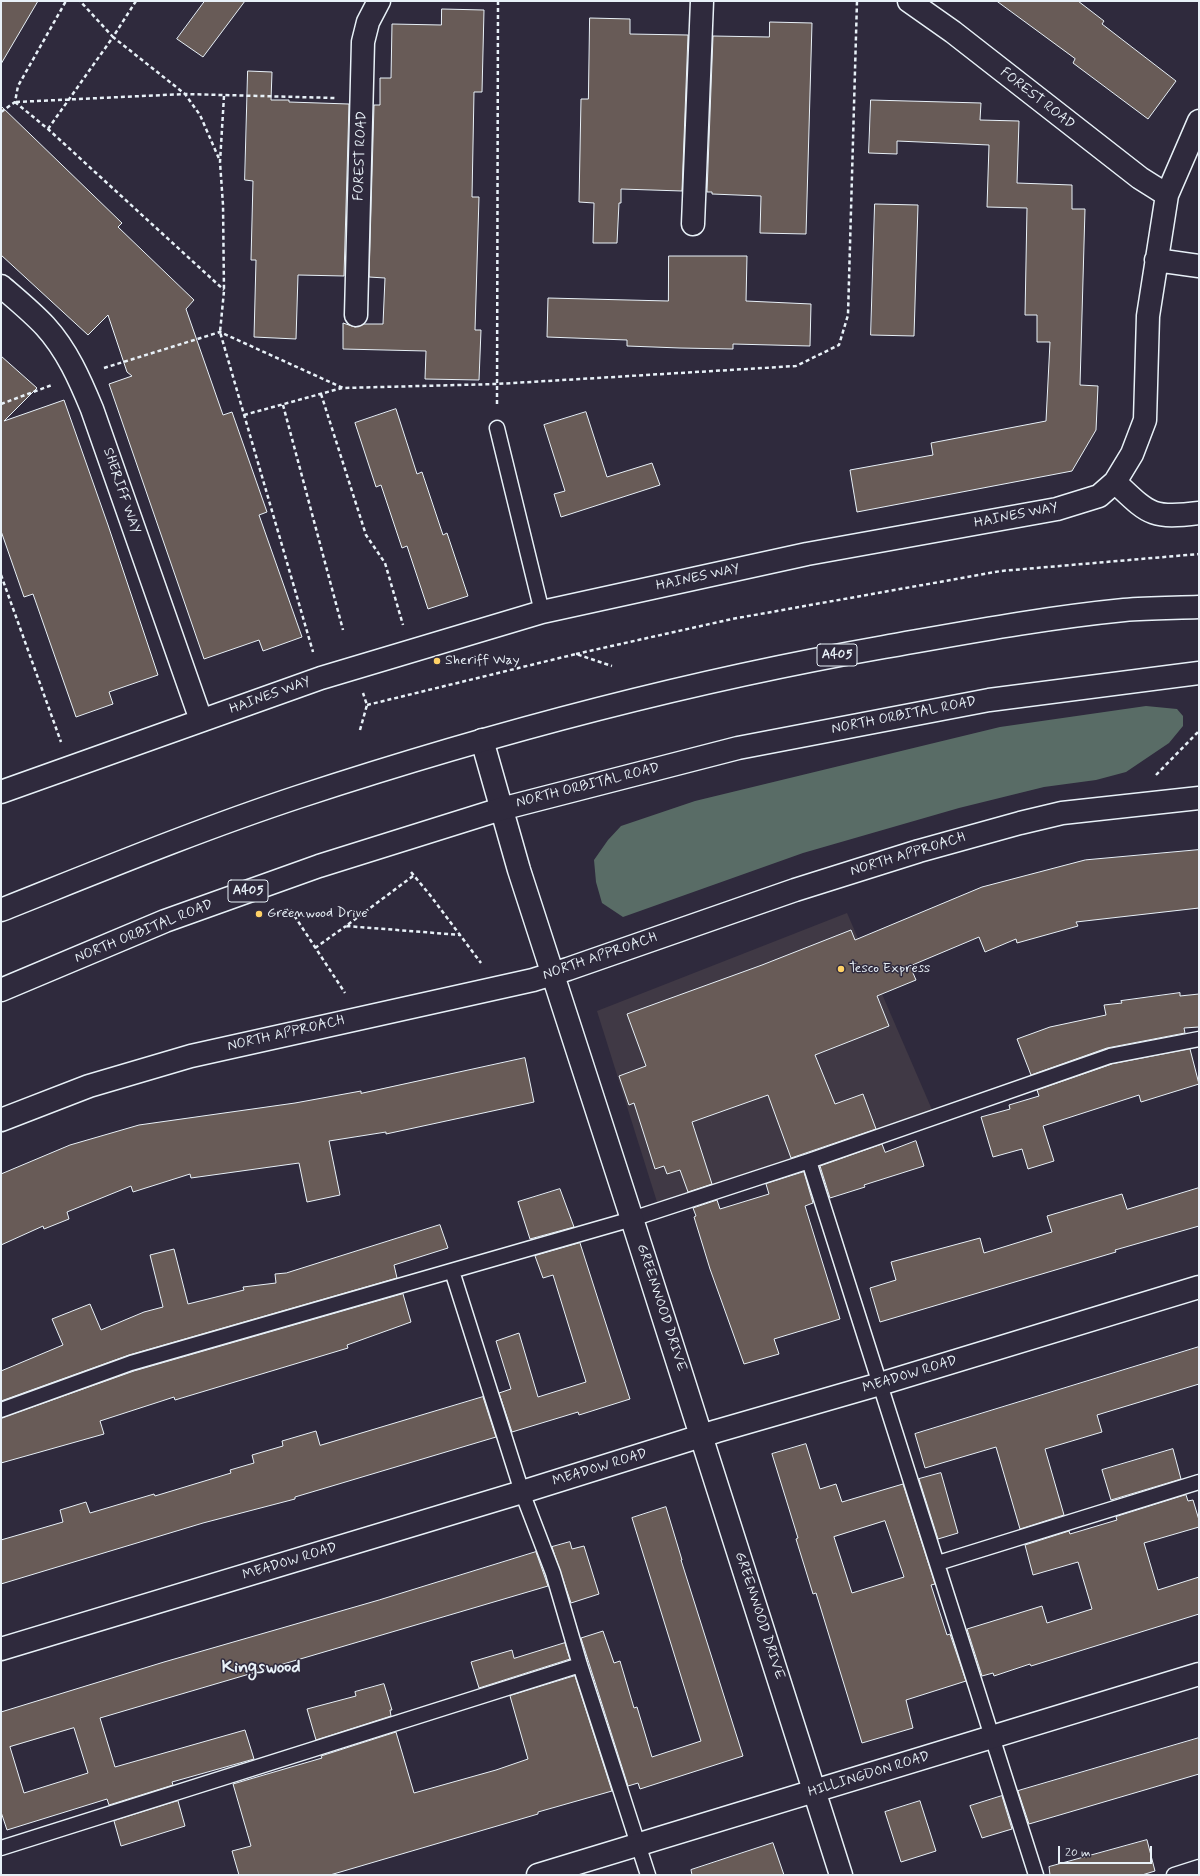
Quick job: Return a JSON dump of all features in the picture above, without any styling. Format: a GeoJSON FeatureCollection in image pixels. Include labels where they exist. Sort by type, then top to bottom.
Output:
{"type":"FeatureCollection","features":[{"type":"Feature","properties":{"kind":"main road","name":"FOREST ROAD"},"geometry":{"type":"LineString","coordinates":[[356,315],[363,98],[363,42],[368,22],[379,1]]}},
{"type":"Feature","properties":{"kind":"main road"},"geometry":{"type":"LineString","coordinates":[[693,224],[702,1]]}},
{"type":"Feature","properties":{"kind":"main road","name":"FOREST ROAD"},"geometry":{"type":"LineString","coordinates":[[909,1],[959,37],[1140,178],[1167,194]]}},
{"type":"Feature","properties":{"kind":"main road","name":"HAINES WAY"},"geometry":{"type":"LineString","coordinates":[[1,792],[70,766],[321,678],[542,612],[807,554],[1057,509],[1099,496],[1115,482],[1132,454],[1145,420],[1148,316],[1167,194],[1199,121]]}},
{"type":"Feature","properties":{"kind":"main road"},"geometry":{"type":"LineString","coordinates":[[1156,260],[1199,266]]}},
{"type":"Feature","properties":{"kind":"main road","name":"SHERIFF WAY"},"geometry":{"type":"LineString","coordinates":[[1,286],[46,326],[67,355],[79,376],[201,720]]}},
{"type":"Feature","properties":{"kind":"main road"},"geometry":{"type":"LineString","coordinates":[[1115,482],[1142,507],[1158,515],[1176,516],[1199,513]]}},
{"type":"Feature","properties":{"kind":"main road","name":"A405"},"geometry":{"type":"LineString","coordinates":[[1,910],[152,850],[296,798],[482,740],[619,703],[786,664],[1008,625],[1126,610],[1199,607]]}},
{"type":"Feature","properties":{"kind":"main road","name":"NORTH ORBITAL ROAD"},"geometry":{"type":"LineString","coordinates":[[1,990],[165,921],[318,866],[501,809],[738,748],[989,700],[1199,673]]}},
{"type":"Feature","properties":{"kind":"main road","name":"GREENWOOD DRIVE"},"geometry":{"type":"LineString","coordinates":[[482,740],[519,870],[842,1875]]}},
{"type":"Feature","properties":{"kind":"main road","name":"NORTH APPROACH"},"geometry":{"type":"LineString","coordinates":[[1,1120],[89,1086],[191,1056],[552,974],[794,890],[919,851],[1055,815],[1126,805],[1199,798]]}},
{"type":"Feature","properties":{"kind":"main road","name":"MEADOW ROAD"},"geometry":{"type":"LineString","coordinates":[[1,1649],[1199,1287]]}},
{"type":"Feature","properties":{"kind":"main road","name":"HILLINGDON ROAD"},"geometry":{"type":"LineString","coordinates":[[538,1875],[993,1738],[1199,1674]]}},
{"type":"Feature","properties":{"kind":"lane"},"geometry":{"type":"LineString","coordinates":[[497,428],[542,612]]}},
{"type":"Feature","properties":{"kind":"lane"},"geometry":{"type":"LineString","coordinates":[[1,1410],[131,1363],[632,1219],[809,1161],[1110,1056],[1199,1039]]}},
{"type":"Feature","properties":{"kind":"lane"},"geometry":{"type":"LineString","coordinates":[[809,1161],[1036,1875]]}},
{"type":"Feature","properties":{"kind":"lane"},"geometry":{"type":"LineString","coordinates":[[452,1271],[522,1492],[553,1573],[580,1665],[648,1875]]}},
{"type":"Feature","properties":{"kind":"lane"},"geometry":{"type":"LineString","coordinates":[[938,1564],[1199,1482]]}},
{"type":"Feature","properties":{"kind":"lane"},"geometry":{"type":"LineString","coordinates":[[1,1848],[580,1665]]}},
{"type":"Feature","properties":{"kind":"lane"},"geometry":{"type":"LineString","coordinates":[[1174,1875],[1199,1867]]}},
{"type":"Feature","properties":{"kind":"path"},"geometry":{"type":"LineString","coordinates":[[15,102],[18,86],[66,1]]}},
{"type":"Feature","properties":{"kind":"path"},"geometry":{"type":"LineString","coordinates":[[80,1],[113,38],[185,94],[200,115],[220,162]]}},
{"type":"Feature","properties":{"kind":"path"},"geometry":{"type":"LineString","coordinates":[[48,129],[67,100],[113,38],[136,1]]}},
{"type":"Feature","properties":{"kind":"path"},"geometry":{"type":"LineString","coordinates":[[497,384],[498,1]]}},
{"type":"Feature","properties":{"kind":"path"},"geometry":{"type":"LineString","coordinates":[[244,415],[343,388],[497,384],[796,366],[839,345],[848,314],[857,1]]}},
{"type":"Feature","properties":{"kind":"path"},"geometry":{"type":"LineString","coordinates":[[1,112],[15,102],[185,94],[363,98]]}},
{"type":"Feature","properties":{"kind":"path"},"geometry":{"type":"LineString","coordinates":[[224,96],[220,162],[223,206],[224,290],[220,332],[321,678]]}},
{"type":"Feature","properties":{"kind":"path"},"geometry":{"type":"LineString","coordinates":[[15,102],[48,129],[224,290]]}},
{"type":"Feature","properties":{"kind":"path"},"geometry":{"type":"LineString","coordinates":[[1,404],[79,376],[220,332],[343,388]]}},
{"type":"Feature","properties":{"kind":"path"},"geometry":{"type":"LineString","coordinates":[[321,394],[366,535],[385,563],[412,651]]}},
{"type":"Feature","properties":{"kind":"path"},"geometry":{"type":"LineString","coordinates":[[283,405],[343,630]]}},
{"type":"Feature","properties":{"kind":"path"},"geometry":{"type":"LineString","coordinates":[[366,705],[576,654],[732,619],[1001,571],[1199,554]]}},
{"type":"Feature","properties":{"kind":"path"},"geometry":{"type":"LineString","coordinates":[[1,575],[70,766]]}},
{"type":"Feature","properties":{"kind":"path"},"geometry":{"type":"LineString","coordinates":[[576,654],[612,666]]}},
{"type":"Feature","properties":{"kind":"path"},"geometry":{"type":"LineString","coordinates":[[360,730],[366,705],[362,691]]}},
{"type":"Feature","properties":{"kind":"path"},"geometry":{"type":"LineString","coordinates":[[1126,805],[1199,731]]}},
{"type":"Feature","properties":{"kind":"path"},"geometry":{"type":"LineString","coordinates":[[411,872],[500,987]]}},
{"type":"Feature","properties":{"kind":"path"},"geometry":{"type":"LineString","coordinates":[[315,948],[413,876]]}},
{"type":"Feature","properties":{"kind":"path"},"geometry":{"type":"LineString","coordinates":[[271,915],[290,909],[360,1017]]}},
{"type":"Feature","properties":{"kind":"path"},"geometry":{"type":"LineString","coordinates":[[346,926],[461,935]]}},
{"type":"Feature","properties":{"kind":"shaded area"},"geometry":{"type":"Polygon","coordinates":[[[847,913],[933,1112],[657,1202],[597,1011],[847,913]]]}},
{"type":"Feature","properties":{"kind":"green space"},"geometry":{"type":"Polygon","coordinates":[[[1146,706],[1177,709],[1183,716],[1183,726],[1169,743],[1126,772],[1096,780],[1044,787],[959,808],[803,853],[623,917],[602,903],[596,882],[594,860],[608,840],[621,826],[695,801],[1000,727],[1146,706]]]}},
{"type":"Feature","properties":{"kind":"building"},"geometry":{"type":"Polygon","coordinates":[[[1,1],[38,1],[1,64],[1,1]]]}},
{"type":"Feature","properties":{"kind":"building"},"geometry":{"type":"Polygon","coordinates":[[[205,1],[245,1],[203,57],[177,39],[205,1]]]}},
{"type":"Feature","properties":{"kind":"building"},"geometry":{"type":"Polygon","coordinates":[[[997,1],[1078,1],[1104,21],[1102,24],[1176,81],[1148,119],[1073,63],[1075,59],[997,1]]]}},
{"type":"Feature","properties":{"kind":"building"},"geometry":{"type":"Polygon","coordinates":[[[442,9],[484,10],[482,92],[474,92],[472,197],[479,197],[475,330],[481,330],[479,380],[425,379],[426,351],[343,349],[343,323],[355,327],[364,324],[383,324],[385,278],[369,277],[374,105],[380,105],[380,78],[391,78],[392,24],[441,25],[442,9]]]}},
{"type":"Feature","properties":{"kind":"building"},"geometry":{"type":"Polygon","coordinates":[[[590,18],[630,19],[630,34],[688,35],[682,191],[621,189],[617,243],[593,243],[594,203],[579,202],[581,99],[588,99],[590,18]]]}},
{"type":"Feature","properties":{"kind":"building"},"geometry":{"type":"Polygon","coordinates":[[[770,22],[812,23],[806,234],[760,233],[761,196],[712,194],[712,192],[707,192],[713,36],[769,37],[770,22]]]}},
{"type":"Feature","properties":{"kind":"building"},"geometry":{"type":"Polygon","coordinates":[[[248,71],[272,72],[271,100],[349,104],[344,276],[298,275],[296,339],[254,337],[256,260],[251,260],[253,181],[245,180],[248,71]]]}},
{"type":"Feature","properties":{"kind":"building"},"geometry":{"type":"Polygon","coordinates":[[[871,100],[981,103],[980,120],[1019,121],[1017,183],[1072,185],[1072,209],[1085,209],[1080,385],[1098,386],[1096,430],[1072,471],[857,512],[850,470],[933,455],[931,443],[1046,421],[1050,342],[1037,342],[1037,315],[1025,315],[1027,208],[987,207],[989,145],[897,141],[897,154],[869,153],[871,100]]]}},
{"type":"Feature","properties":{"kind":"building"},"geometry":{"type":"Polygon","coordinates":[[[1,106],[122,223],[118,227],[194,300],[186,309],[223,415],[232,412],[267,512],[259,515],[302,637],[263,651],[259,640],[204,659],[109,384],[132,376],[127,372],[108,315],[88,335],[1,255],[1,106]]]}},
{"type":"Feature","properties":{"kind":"building"},"geometry":{"type":"Polygon","coordinates":[[[875,204],[918,205],[914,336],[871,335],[875,204]]]}},
{"type":"Feature","properties":{"kind":"building"},"geometry":{"type":"Polygon","coordinates":[[[669,256],[747,256],[746,301],[811,304],[810,346],[733,344],[733,349],[680,348],[627,346],[627,340],[547,337],[548,298],[668,301],[669,256]]]}},
{"type":"Feature","properties":{"kind":"building"},"geometry":{"type":"Polygon","coordinates":[[[1,356],[37,388],[4,421],[64,400],[108,525],[158,675],[109,692],[113,704],[76,717],[33,594],[24,597],[1,531],[1,356]]]}},
{"type":"Feature","properties":{"kind":"building"},"geometry":{"type":"Polygon","coordinates":[[[396,409],[417,474],[422,472],[443,535],[447,533],[468,596],[428,609],[407,546],[402,548],[381,485],[376,487],[355,423],[396,409]]]}},
{"type":"Feature","properties":{"kind":"building"},"geometry":{"type":"Polygon","coordinates":[[[586,412],[607,477],[652,463],[660,485],[561,517],[554,494],[565,491],[544,425],[586,412]]]}},
{"type":"Feature","properties":{"kind":"building"},"geometry":{"type":"Polygon","coordinates":[[[1199,850],[1199,908],[1076,922],[1078,926],[1017,943],[1016,939],[985,952],[979,937],[910,966],[916,980],[877,996],[889,1026],[815,1055],[835,1104],[863,1094],[876,1129],[791,1158],[768,1095],[692,1122],[712,1184],[688,1192],[680,1170],[667,1174],[664,1166],[655,1169],[634,1103],[629,1105],[619,1076],[646,1066],[627,1014],[762,965],[851,930],[855,940],[982,887],[1085,860],[1199,850]]]}},
{"type":"Feature","properties":{"kind":"building"},"geometry":{"type":"Polygon","coordinates":[[[1180,993],[1180,996],[1199,994],[1199,1027],[1184,1028],[1185,1033],[1107,1048],[1031,1075],[1017,1039],[1050,1027],[1106,1015],[1104,1005],[1122,1003],[1121,1001],[1180,993]]]}},
{"type":"Feature","properties":{"kind":"building"},"geometry":{"type":"Polygon","coordinates":[[[1190,1049],[1199,1084],[1141,1102],[1139,1095],[1043,1126],[1054,1161],[1028,1169],[1022,1149],[993,1157],[981,1117],[1010,1109],[1009,1105],[1039,1096],[1037,1090],[1112,1064],[1190,1049]]]}},
{"type":"Feature","properties":{"kind":"building"},"geometry":{"type":"Polygon","coordinates":[[[525,1058],[534,1102],[386,1134],[386,1132],[329,1141],[340,1195],[307,1202],[299,1163],[191,1178],[190,1174],[133,1192],[131,1186],[67,1212],[69,1219],[44,1229],[43,1226],[1,1245],[1,1174],[70,1145],[139,1125],[295,1103],[361,1091],[361,1093],[525,1058]]]}},
{"type":"Feature","properties":{"kind":"building"},"geometry":{"type":"Polygon","coordinates":[[[916,1141],[924,1166],[864,1185],[865,1187],[830,1198],[820,1166],[882,1144],[885,1152],[916,1141]]]}},
{"type":"Feature","properties":{"kind":"building"},"geometry":{"type":"Polygon","coordinates":[[[804,1172],[813,1203],[805,1206],[840,1319],[774,1339],[779,1354],[744,1364],[710,1269],[694,1217],[696,1216],[693,1208],[717,1200],[720,1209],[769,1194],[766,1184],[804,1172]]]}},
{"type":"Feature","properties":{"kind":"building"},"geometry":{"type":"Polygon","coordinates":[[[1199,1188],[1199,1226],[1115,1250],[1116,1252],[880,1322],[870,1288],[896,1280],[891,1262],[980,1238],[984,1253],[1052,1232],[1047,1216],[1122,1194],[1127,1209],[1199,1188]]]}},
{"type":"Feature","properties":{"kind":"building"},"geometry":{"type":"Polygon","coordinates":[[[560,1189],[574,1227],[530,1239],[518,1202],[560,1189]]]}},
{"type":"Feature","properties":{"kind":"building"},"geometry":{"type":"Polygon","coordinates":[[[440,1225],[448,1248],[394,1265],[397,1278],[129,1355],[1,1401],[1,1371],[63,1345],[52,1319],[90,1304],[101,1330],[144,1312],[163,1307],[150,1255],[174,1249],[188,1304],[244,1290],[243,1287],[276,1283],[275,1274],[286,1273],[440,1225]]]}},
{"type":"Feature","properties":{"kind":"building"},"geometry":{"type":"Polygon","coordinates":[[[580,1243],[630,1399],[579,1415],[578,1412],[512,1432],[499,1393],[511,1389],[496,1341],[519,1333],[538,1397],[586,1382],[553,1275],[543,1278],[535,1256],[580,1243]]]}},
{"type":"Feature","properties":{"kind":"building"},"geometry":{"type":"Polygon","coordinates":[[[403,1294],[411,1322],[347,1345],[348,1348],[175,1400],[174,1397],[100,1421],[104,1434],[1,1463],[1,1418],[134,1371],[403,1294]]]}},
{"type":"Feature","properties":{"kind":"building"},"geometry":{"type":"Polygon","coordinates":[[[1199,1347],[1199,1384],[1097,1415],[1102,1432],[1045,1449],[1064,1515],[1020,1529],[996,1447],[925,1468],[915,1434],[1199,1347]]]}},
{"type":"Feature","properties":{"kind":"building"},"geometry":{"type":"Polygon","coordinates":[[[483,1397],[496,1437],[295,1497],[295,1499],[203,1523],[1,1584],[1,1540],[63,1522],[60,1510],[86,1502],[90,1513],[154,1494],[155,1496],[231,1473],[230,1470],[254,1463],[252,1455],[283,1446],[282,1441],[316,1431],[320,1445],[483,1397]]]}},
{"type":"Feature","properties":{"kind":"building"},"geometry":{"type":"Polygon","coordinates":[[[806,1444],[820,1489],[836,1484],[842,1502],[903,1484],[935,1584],[931,1585],[947,1635],[950,1634],[966,1681],[906,1700],[913,1728],[862,1743],[816,1593],[813,1594],[796,1539],[798,1538],[772,1454],[806,1444]],[[885,1521],[834,1537],[852,1593],[904,1577],[885,1521]]]}},
{"type":"Feature","properties":{"kind":"building"},"geometry":{"type":"Polygon","coordinates":[[[1173,1449],[1181,1479],[1111,1500],[1102,1470],[1173,1449]]]}},
{"type":"Feature","properties":{"kind":"building"},"geometry":{"type":"Polygon","coordinates":[[[941,1473],[958,1533],[938,1539],[919,1479],[941,1473]]]}},
{"type":"Feature","properties":{"kind":"building"},"geometry":{"type":"Polygon","coordinates":[[[1186,1495],[1188,1501],[1193,1500],[1199,1520],[1199,1527],[1144,1543],[1158,1590],[1199,1577],[1199,1614],[1031,1666],[1030,1664],[994,1676],[993,1673],[982,1676],[967,1629],[1042,1606],[1047,1623],[1092,1609],[1078,1562],[1033,1575],[1025,1545],[1069,1531],[1070,1534],[1117,1520],[1116,1517],[1186,1495]]]}},
{"type":"Feature","properties":{"kind":"building"},"geometry":{"type":"Polygon","coordinates":[[[666,1507],[681,1560],[743,1756],[640,1789],[638,1783],[628,1786],[581,1638],[603,1631],[614,1663],[620,1661],[634,1708],[637,1707],[652,1757],[701,1741],[632,1518],[666,1507]]]}},
{"type":"Feature","properties":{"kind":"building"},"geometry":{"type":"Polygon","coordinates":[[[570,1542],[572,1549],[584,1546],[599,1594],[571,1603],[552,1547],[570,1542]]]}},
{"type":"Feature","properties":{"kind":"building"},"geometry":{"type":"Polygon","coordinates":[[[536,1552],[548,1586],[100,1718],[115,1767],[245,1730],[254,1759],[172,1782],[173,1785],[109,1805],[107,1799],[7,1830],[1,1812],[1,1712],[164,1662],[379,1600],[536,1552]],[[74,1728],[10,1747],[24,1793],[88,1773],[74,1728]]]}},
{"type":"Feature","properties":{"kind":"building"},"geometry":{"type":"Polygon","coordinates":[[[565,1643],[570,1659],[479,1688],[471,1662],[512,1650],[514,1658],[565,1643]]]}},
{"type":"Feature","properties":{"kind":"building"},"geometry":{"type":"Polygon","coordinates":[[[575,1676],[612,1791],[330,1875],[239,1875],[232,1851],[251,1846],[233,1784],[322,1758],[321,1756],[396,1732],[414,1793],[496,1770],[528,1759],[510,1696],[575,1676]]]}},
{"type":"Feature","properties":{"kind":"building"},"geometry":{"type":"Polygon","coordinates":[[[384,1684],[392,1710],[390,1710],[391,1716],[316,1740],[307,1709],[356,1696],[355,1692],[384,1684]]]}},
{"type":"Feature","properties":{"kind":"building"},"geometry":{"type":"Polygon","coordinates":[[[1199,1738],[1199,1774],[1029,1824],[1018,1791],[1199,1738]]]}},
{"type":"Feature","properties":{"kind":"building"},"geometry":{"type":"Polygon","coordinates":[[[1002,1796],[1012,1829],[982,1838],[970,1806],[1002,1796]]]}},
{"type":"Feature","properties":{"kind":"building"},"geometry":{"type":"Polygon","coordinates":[[[178,1801],[185,1826],[121,1846],[114,1821],[178,1801]]]}},
{"type":"Feature","properties":{"kind":"building"},"geometry":{"type":"Polygon","coordinates":[[[920,1801],[936,1851],[901,1862],[885,1812],[920,1801]]]}},
{"type":"Feature","properties":{"kind":"building"},"geometry":{"type":"Polygon","coordinates":[[[1147,1840],[1155,1871],[1142,1875],[1050,1875],[1049,1867],[1147,1840]]]}},
{"type":"Feature","properties":{"kind":"building"},"geometry":{"type":"Polygon","coordinates":[[[773,1843],[784,1875],[692,1875],[691,1870],[773,1843]]]}},
{"type":"Feature","properties":{"kind":"place","name":"Sheriff Way"},"geometry":{"type":"Point","coordinates":[437,661]}},
{"type":"Feature","properties":{"kind":"place","name":"Greenwood Drive"},"geometry":{"type":"Point","coordinates":[259,914]}},
{"type":"Feature","properties":{"kind":"place","name":"Tesco Express"},"geometry":{"type":"Point","coordinates":[841,969]}},
{"type":"Feature","properties":{"kind":"district","name":"Kingswood"},"geometry":{"type":"Point","coordinates":[261,1668]}}]}
